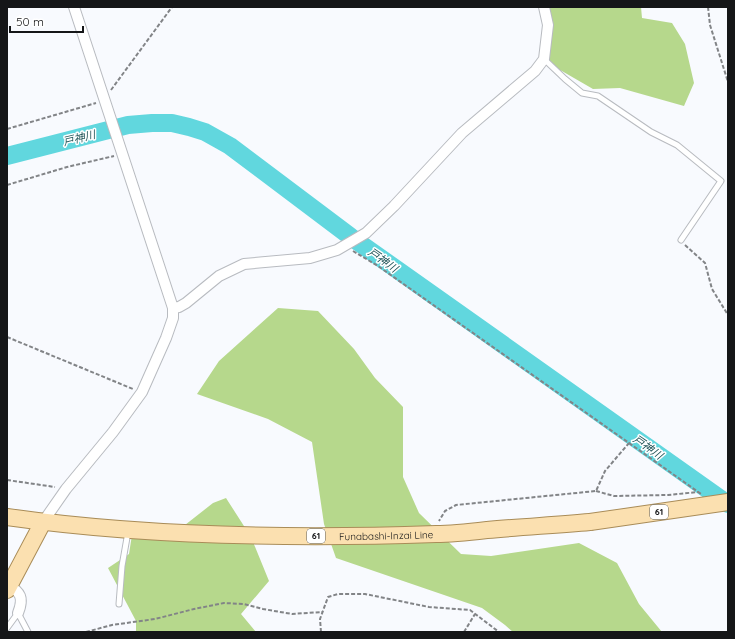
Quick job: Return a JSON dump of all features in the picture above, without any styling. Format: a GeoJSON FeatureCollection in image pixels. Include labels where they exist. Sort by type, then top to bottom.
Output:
{"type":"FeatureCollection","features":[{"type":"Feature","properties":{"kind":"main road","name":"Funabashi-Inzai Line"},"geometry":{"type":"LineString","coordinates":[[42,522],[232,535],[325,536],[437,534],[590,522],[728,502]]}},
{"type":"Feature","properties":{"kind":"main road","name":"61"},"geometry":{"type":"LineString","coordinates":[[7,518],[42,522]]}},
{"type":"Feature","properties":{"kind":"main road"},"geometry":{"type":"LineString","coordinates":[[8,586],[42,522]]}},
{"type":"Feature","properties":{"kind":"street"},"geometry":{"type":"LineString","coordinates":[[42,522],[66,489],[113,432],[142,392],[166,338],[173,318],[173,308],[74,7]]}},
{"type":"Feature","properties":{"kind":"street"},"geometry":{"type":"LineString","coordinates":[[173,308],[179,307],[186,303],[219,276],[233,268],[244,264],[310,258],[337,250],[366,233],[394,206],[462,134],[535,71],[544,59],[548,25],[544,7]]}},
{"type":"Feature","properties":{"kind":"street"},"geometry":{"type":"LineString","coordinates":[[8,586],[18,592],[21,596],[18,613]]}},
{"type":"Feature","properties":{"kind":"lane"},"geometry":{"type":"LineString","coordinates":[[544,59],[564,79],[582,93],[598,96],[651,132],[677,145],[721,181],[681,240]]}},
{"type":"Feature","properties":{"kind":"lane"},"geometry":{"type":"LineString","coordinates":[[119,604],[122,566],[128,529]]}},
{"type":"Feature","properties":{"kind":"lane"},"geometry":{"type":"LineString","coordinates":[[7,628],[18,613],[28,632]]}},
{"type":"Feature","properties":{"kind":"path"},"geometry":{"type":"LineString","coordinates":[[7,129],[104,98],[110,92],[172,7]]}},
{"type":"Feature","properties":{"kind":"path"},"geometry":{"type":"LineString","coordinates":[[708,7],[710,25],[728,82]]}},
{"type":"Feature","properties":{"kind":"path"},"geometry":{"type":"LineString","coordinates":[[7,185],[67,167],[123,154]]}},
{"type":"Feature","properties":{"kind":"path"},"geometry":{"type":"LineString","coordinates":[[681,240],[705,263],[712,289],[728,316]]}},
{"type":"Feature","properties":{"kind":"path"},"geometry":{"type":"LineString","coordinates":[[347,245],[352,250],[378,266],[705,496]]}},
{"type":"Feature","properties":{"kind":"path"},"geometry":{"type":"LineString","coordinates":[[7,337],[142,392]]}},
{"type":"Feature","properties":{"kind":"path"},"geometry":{"type":"LineString","coordinates":[[596,491],[605,471],[629,443]]}},
{"type":"Feature","properties":{"kind":"path"},"geometry":{"type":"LineString","coordinates":[[7,480],[66,489]]}},
{"type":"Feature","properties":{"kind":"path"},"geometry":{"type":"LineString","coordinates":[[437,534],[439,522],[446,511],[456,505],[596,491],[614,496],[668,495],[699,492]]}},
{"type":"Feature","properties":{"kind":"path"},"geometry":{"type":"LineString","coordinates":[[321,632],[320,619],[328,597],[338,594],[365,594],[429,607],[470,610],[500,632]]}},
{"type":"Feature","properties":{"kind":"path"},"geometry":{"type":"LineString","coordinates":[[86,632],[112,625],[155,619],[224,603],[244,604],[292,614],[322,612]]}},
{"type":"Feature","properties":{"kind":"path"},"geometry":{"type":"LineString","coordinates":[[464,632],[475,614]]}},
{"type":"Feature","properties":{"kind":"green space"},"geometry":{"type":"Polygon","coordinates":[[[549,7],[641,7],[642,18],[672,23],[685,44],[694,83],[684,106],[620,88],[593,89],[548,63],[551,19],[549,7]]]}},
{"type":"Feature","properties":{"kind":"green space"},"geometry":{"type":"Polygon","coordinates":[[[278,308],[318,311],[354,349],[375,378],[403,407],[403,477],[419,513],[461,554],[491,556],[579,543],[617,563],[639,604],[662,632],[513,632],[482,608],[336,558],[324,524],[312,442],[268,419],[197,394],[219,361],[278,308]]]}},
{"type":"Feature","properties":{"kind":"green space"},"geometry":{"type":"Polygon","coordinates":[[[226,498],[251,537],[269,581],[241,614],[256,632],[136,632],[136,621],[108,568],[129,554],[134,522],[185,525],[213,503],[226,498]]]}},
{"type":"Feature","properties":{"kind":"waterway","name":"戸神川"},"geometry":{"type":"LineString","coordinates":[[7,156],[128,125],[172,123],[205,132],[230,146],[351,237],[728,504]]}}]}
